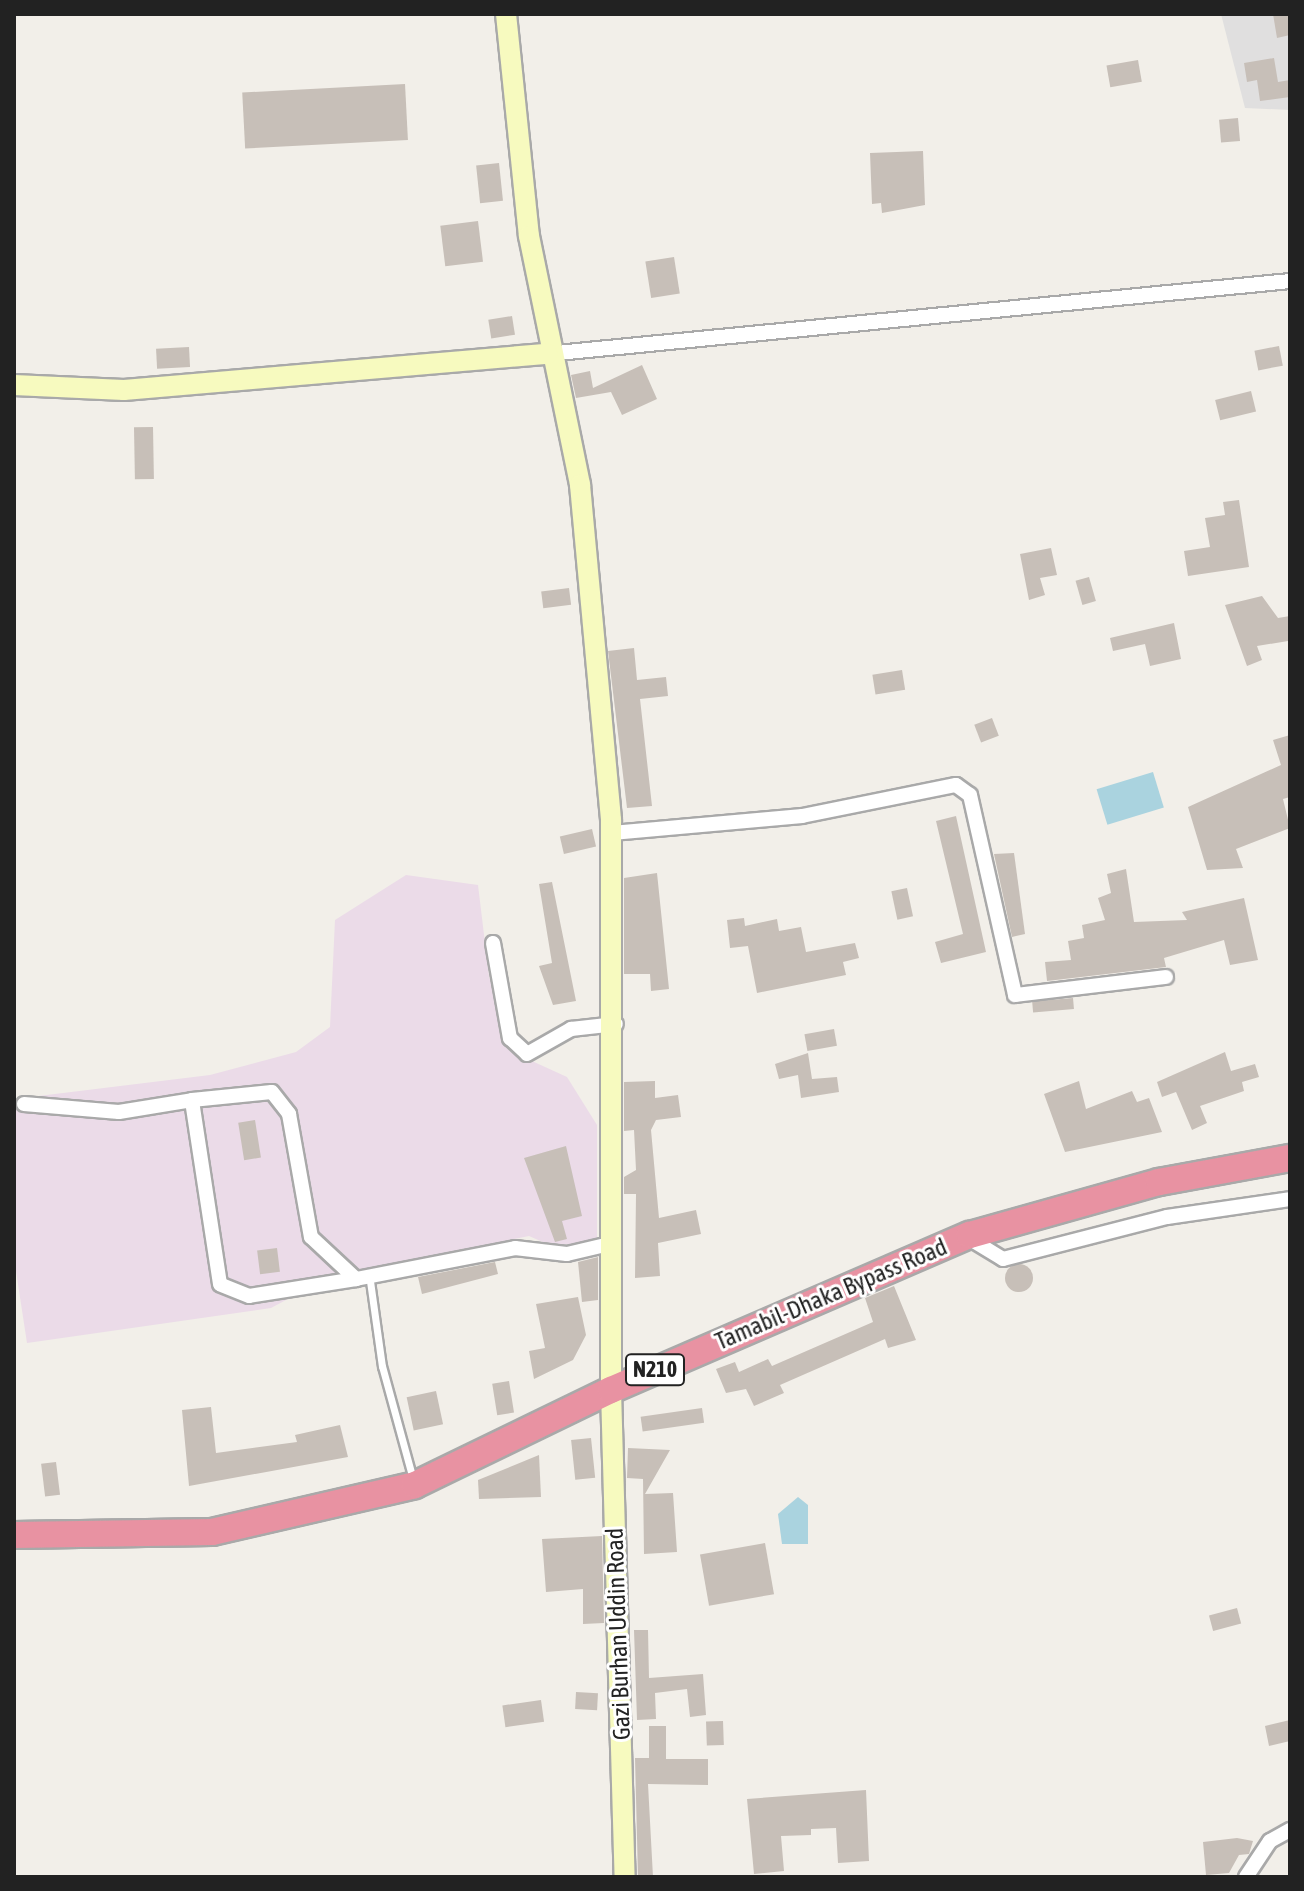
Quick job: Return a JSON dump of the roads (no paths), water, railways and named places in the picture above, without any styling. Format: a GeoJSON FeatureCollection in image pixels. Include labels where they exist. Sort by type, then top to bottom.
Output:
{"type":"FeatureCollection","features":[{"type":"Feature","properties":{"kind":"highway","name":"Tamabil-Dhaka Bypass Road"},"geometry":{"type":"LineString","coordinates":[[14,1535],[212,1532],[415,1485],[611,1390],[966,1237],[1159,1182],[1290,1158]]}},
{"type":"Feature","properties":{"kind":"street","name":"Gazi Burhan Uddin Road"},"geometry":{"type":"LineString","coordinates":[[506,14],[547,354],[580,485],[612,833],[616,1024],[611,1390],[625,1877]]}},
{"type":"Feature","properties":{"kind":"street"},"geometry":{"type":"LineString","coordinates":[[14,395],[24,386],[124,390],[547,354],[1290,281]]}},
{"type":"Feature","properties":{"kind":"street"},"geometry":{"type":"LineString","coordinates":[[612,833],[802,816],[956,785],[970,795],[1015,995],[1166,977]]}},
{"type":"Feature","properties":{"kind":"street"},"geometry":{"type":"LineString","coordinates":[[493,943],[510,1038],[527,1054],[571,1029],[616,1024]]}},
{"type":"Feature","properties":{"kind":"street"},"geometry":{"type":"LineString","coordinates":[[24,1104],[119,1112],[192,1100],[272,1092],[289,1114],[311,1237],[363,1280]]}},
{"type":"Feature","properties":{"kind":"street"},"geometry":{"type":"LineString","coordinates":[[192,1100],[220,1284],[249,1296],[363,1280],[515,1248],[567,1254],[614,1243]]}},
{"type":"Feature","properties":{"kind":"street"},"geometry":{"type":"LineString","coordinates":[[966,1237],[1003,1259],[1167,1217],[1290,1199]]}},
{"type":"Feature","properties":{"kind":"street"},"geometry":{"type":"LineString","coordinates":[[1246,1877],[1270,1841],[1290,1830]]}},
{"type":"Feature","properties":{"kind":"lane"},"geometry":{"type":"LineString","coordinates":[[363,1280],[382,1366],[415,1485]]}},
{"type":"Feature","properties":{"kind":"water"},"geometry":{"type":"Polygon","coordinates":[[[1153,772],[1164,807],[1107,825],[1097,789],[1153,772]]]}},
{"type":"Feature","properties":{"kind":"water"},"geometry":{"type":"Polygon","coordinates":[[[798,1497],[808,1505],[808,1544],[782,1544],[778,1514],[798,1497]]]}}]}
